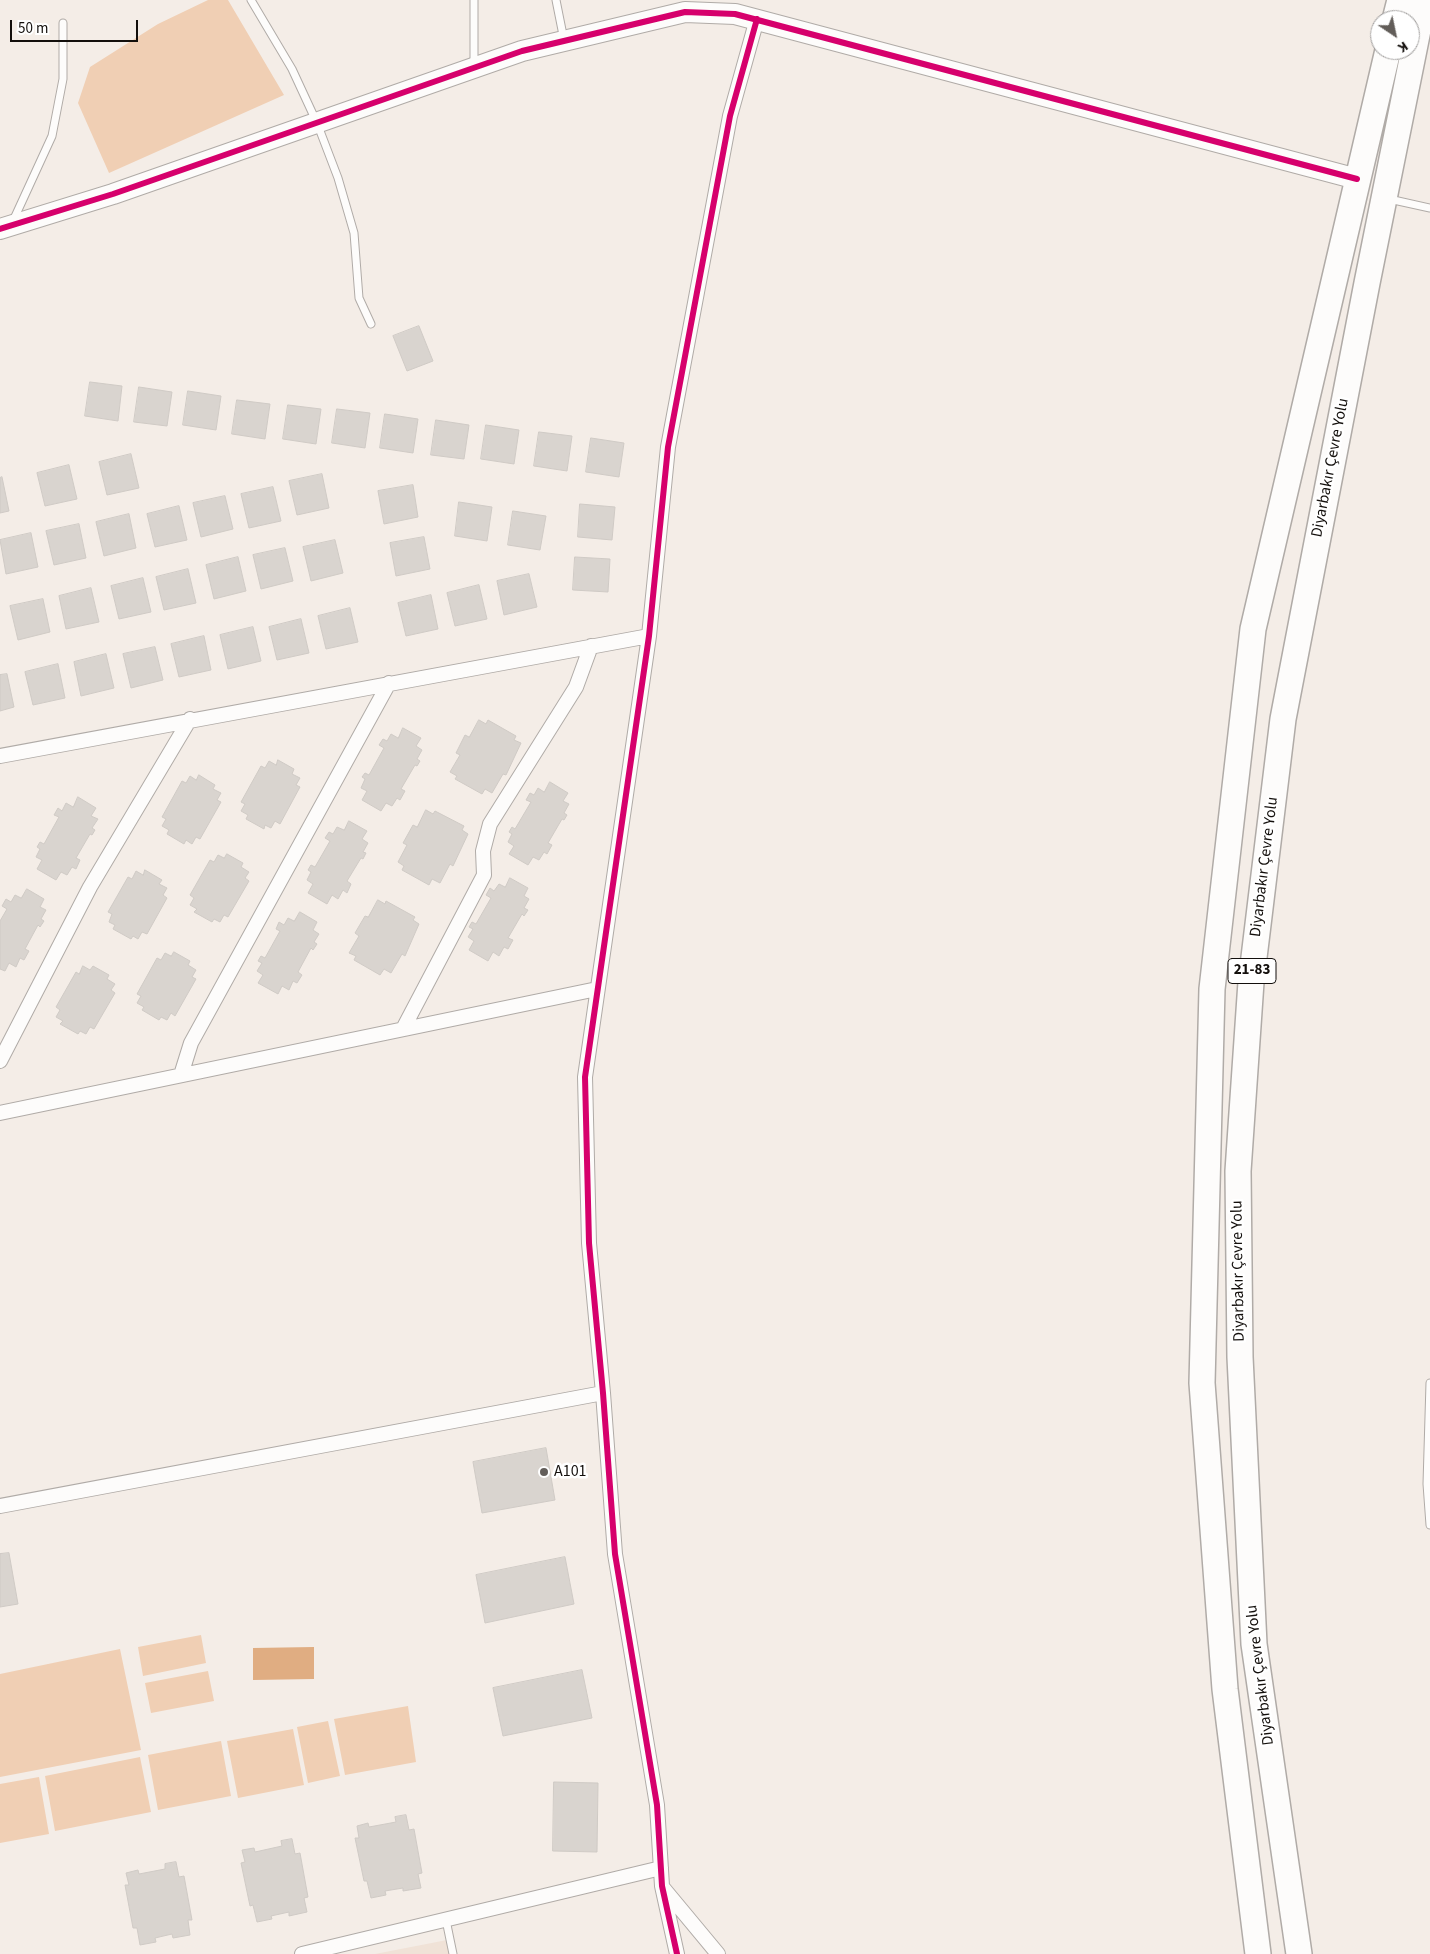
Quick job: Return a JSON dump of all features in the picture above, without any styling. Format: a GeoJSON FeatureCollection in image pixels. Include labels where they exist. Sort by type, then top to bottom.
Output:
{"type":"FeatureCollection","features":[{"type":"Feature","properties":{"kind":"highway","name":"Diyarbakır Çevre Yolu"},"geometry":{"type":"LineString","coordinates":[[1299,1954],[1254,1644],[1240,1357],[1238,1171],[1251,982],[1283,719],[1424,0]]}},
{"type":"Feature","properties":{"kind":"highway","name":"Diyarbakır Çevre Yolu"},"geometry":{"type":"LineString","coordinates":[[1258,1954],[1225,1689],[1202,1383],[1212,989],[1254,629],[1386,60]]}},
{"type":"Feature","properties":{"kind":"street"},"geometry":{"type":"LineString","coordinates":[[5,228],[113,194],[522,51],[685,12],[735,14],[1357,179]]}},
{"type":"Feature","properties":{"kind":"street"},"geometry":{"type":"LineString","coordinates":[[678,1954],[662,1886],[656,1805],[615,1554],[589,1244],[585,1077],[649,636],[668,446],[730,116],[757,20]]}},
{"type":"Feature","properties":{"kind":"street"},"geometry":{"type":"LineString","coordinates":[[0,756],[190,719],[649,636]]}},
{"type":"Feature","properties":{"kind":"street"},"geometry":{"type":"LineString","coordinates":[[403,1029],[484,875],[483,851],[490,824],[576,687],[591,646]]}},
{"type":"Feature","properties":{"kind":"street"},"geometry":{"type":"LineString","coordinates":[[182,1075],[191,1043],[389,683]]}},
{"type":"Feature","properties":{"kind":"street"},"geometry":{"type":"LineString","coordinates":[[0,1061],[90,887],[190,719]]}},
{"type":"Feature","properties":{"kind":"street"},"geometry":{"type":"LineString","coordinates":[[0,1113],[597,989]]}},
{"type":"Feature","properties":{"kind":"street"},"geometry":{"type":"LineString","coordinates":[[0,1506],[603,1393]]}},
{"type":"Feature","properties":{"kind":"street"},"geometry":{"type":"LineString","coordinates":[[302,1954],[661,1868]]}},
{"type":"Feature","properties":{"kind":"street"},"geometry":{"type":"LineString","coordinates":[[662,1886],[718,1954]]}},
{"type":"Feature","properties":{"kind":"lane"},"geometry":{"type":"LineString","coordinates":[[250,0],[292,69],[317,123],[338,178],[354,233],[359,298],[371,324]]}},
{"type":"Feature","properties":{"kind":"lane"},"geometry":{"type":"LineString","coordinates":[[474,0],[474,68]]}},
{"type":"Feature","properties":{"kind":"lane"},"geometry":{"type":"LineString","coordinates":[[556,0],[564,40]]}},
{"type":"Feature","properties":{"kind":"lane"},"geometry":{"type":"LineString","coordinates":[[5,228],[52,136],[63,79],[63,22]]}},
{"type":"Feature","properties":{"kind":"lane"},"geometry":{"type":"LineString","coordinates":[[1384,198],[1430,208]]}},
{"type":"Feature","properties":{"kind":"lane"},"geometry":{"type":"LineString","coordinates":[[1430,1383],[1427,1484],[1430,1525]]}},
{"type":"Feature","properties":{"kind":"lane"},"geometry":{"type":"LineString","coordinates":[[446,1920],[453,1954]]}},
{"type":"Feature","properties":{"kind":"shaded area"},"geometry":{"type":"Polygon","coordinates":[[[208,0],[228,0],[284,95],[109,173],[78,103],[90,67],[158,24],[208,0]]]}},
{"type":"Feature","properties":{"kind":"shaded area"},"geometry":{"type":"Polygon","coordinates":[[[201,1635],[206,1663],[143,1676],[138,1647],[201,1635]]]}},
{"type":"Feature","properties":{"kind":"shaded area"},"geometry":{"type":"Polygon","coordinates":[[[314,1647],[314,1679],[253,1680],[253,1648],[314,1647]]]}},
{"type":"Feature","properties":{"kind":"shaded area"},"geometry":{"type":"Polygon","coordinates":[[[120,1649],[141,1750],[0,1777],[0,1674],[120,1649]]]}},
{"type":"Feature","properties":{"kind":"shaded area"},"geometry":{"type":"Polygon","coordinates":[[[208,1671],[214,1701],[151,1713],[145,1683],[208,1671]]]}},
{"type":"Feature","properties":{"kind":"shaded area"},"geometry":{"type":"Polygon","coordinates":[[[408,1706],[416,1762],[345,1775],[334,1719],[408,1706]]]}},
{"type":"Feature","properties":{"kind":"shaded area"},"geometry":{"type":"Polygon","coordinates":[[[328,1721],[340,1776],[308,1783],[297,1727],[328,1721]]]}},
{"type":"Feature","properties":{"kind":"shaded area"},"geometry":{"type":"Polygon","coordinates":[[[293,1729],[304,1785],[238,1798],[227,1741],[293,1729]]]}},
{"type":"Feature","properties":{"kind":"shaded area"},"geometry":{"type":"Polygon","coordinates":[[[221,1741],[231,1796],[158,1810],[148,1755],[221,1741]]]}},
{"type":"Feature","properties":{"kind":"shaded area"},"geometry":{"type":"Polygon","coordinates":[[[140,1757],[151,1812],[55,1831],[45,1776],[140,1757]]]}},
{"type":"Feature","properties":{"kind":"shaded area"},"geometry":{"type":"Polygon","coordinates":[[[39,1777],[49,1834],[0,1843],[0,1784],[39,1777]]]}},
{"type":"Feature","properties":{"kind":"shaded area"},"geometry":{"type":"Polygon","coordinates":[[[447,1940],[450,1954],[375,1954],[447,1940]]]}},
{"type":"Feature","properties":{"kind":"building"},"geometry":{"type":"Polygon","coordinates":[[[419,326],[433,361],[407,371],[393,336],[419,326]]]}},
{"type":"Feature","properties":{"kind":"building"},"geometry":{"type":"Polygon","coordinates":[[[90,382],[122,386],[118,421],[85,416],[90,382]]]}},
{"type":"Feature","properties":{"kind":"building"},"geometry":{"type":"Polygon","coordinates":[[[139,387],[172,392],[167,426],[134,422],[139,387]]]}},
{"type":"Feature","properties":{"kind":"building"},"geometry":{"type":"Polygon","coordinates":[[[188,391],[221,396],[216,430],[183,425],[188,391]]]}},
{"type":"Feature","properties":{"kind":"building"},"geometry":{"type":"Polygon","coordinates":[[[237,400],[270,404],[265,439],[232,434],[237,400]]]}},
{"type":"Feature","properties":{"kind":"building"},"geometry":{"type":"Polygon","coordinates":[[[288,405],[321,409],[316,444],[283,439],[288,405]]]}},
{"type":"Feature","properties":{"kind":"building"},"geometry":{"type":"Polygon","coordinates":[[[337,409],[370,413],[365,448],[332,443],[337,409]]]}},
{"type":"Feature","properties":{"kind":"building"},"geometry":{"type":"Polygon","coordinates":[[[385,414],[418,419],[413,453],[380,448],[385,414]]]}},
{"type":"Feature","properties":{"kind":"building"},"geometry":{"type":"Polygon","coordinates":[[[436,420],[469,425],[464,459],[431,455],[436,420]]]}},
{"type":"Feature","properties":{"kind":"building"},"geometry":{"type":"Polygon","coordinates":[[[486,425],[519,430],[514,464],[481,459],[486,425]]]}},
{"type":"Feature","properties":{"kind":"building"},"geometry":{"type":"Polygon","coordinates":[[[539,432],[572,436],[567,471],[534,466],[539,432]]]}},
{"type":"Feature","properties":{"kind":"building"},"geometry":{"type":"Polygon","coordinates":[[[591,438],[624,443],[619,477],[586,472],[591,438]]]}},
{"type":"Feature","properties":{"kind":"building"},"geometry":{"type":"Polygon","coordinates":[[[131,454],[139,488],[107,495],[99,462],[131,454]]]}},
{"type":"Feature","properties":{"kind":"building"},"geometry":{"type":"Polygon","coordinates":[[[69,465],[77,499],[45,506],[37,473],[69,465]]]}},
{"type":"Feature","properties":{"kind":"building"},"geometry":{"type":"Polygon","coordinates":[[[322,474],[329,508],[297,515],[289,481],[322,474]]]}},
{"type":"Feature","properties":{"kind":"building"},"geometry":{"type":"Polygon","coordinates":[[[2,477],[9,511],[0,513],[0,478],[2,477]]]}},
{"type":"Feature","properties":{"kind":"building"},"geometry":{"type":"Polygon","coordinates":[[[413,485],[418,517],[384,524],[378,491],[413,485]]]}},
{"type":"Feature","properties":{"kind":"building"},"geometry":{"type":"Polygon","coordinates":[[[273,487],[281,521],[249,528],[241,494],[273,487]]]}},
{"type":"Feature","properties":{"kind":"building"},"geometry":{"type":"Polygon","coordinates":[[[225,496],[233,529],[201,537],[193,503],[225,496]]]}},
{"type":"Feature","properties":{"kind":"building"},"geometry":{"type":"Polygon","coordinates":[[[459,502],[492,507],[487,541],[455,536],[459,502]]]}},
{"type":"Feature","properties":{"kind":"building"},"geometry":{"type":"Polygon","coordinates":[[[580,504],[615,507],[612,540],[578,537],[580,504]]]}},
{"type":"Feature","properties":{"kind":"building"},"geometry":{"type":"Polygon","coordinates":[[[179,506],[187,540],[155,547],[147,514],[179,506]]]}},
{"type":"Feature","properties":{"kind":"building"},"geometry":{"type":"Polygon","coordinates":[[[513,511],[546,516],[540,550],[508,545],[513,511]]]}},
{"type":"Feature","properties":{"kind":"building"},"geometry":{"type":"Polygon","coordinates":[[[129,514],[136,548],[104,556],[96,522],[129,514]]]}},
{"type":"Feature","properties":{"kind":"building"},"geometry":{"type":"Polygon","coordinates":[[[79,524],[86,558],[54,565],[46,531],[79,524]]]}},
{"type":"Feature","properties":{"kind":"building"},"geometry":{"type":"Polygon","coordinates":[[[31,533],[38,567],[6,574],[0,540],[31,533]]]}},
{"type":"Feature","properties":{"kind":"building"},"geometry":{"type":"Polygon","coordinates":[[[424,537],[430,569],[396,576],[390,543],[424,537]]]}},
{"type":"Feature","properties":{"kind":"building"},"geometry":{"type":"Polygon","coordinates":[[[335,540],[343,573],[311,581],[303,547],[335,540]]]}},
{"type":"Feature","properties":{"kind":"building"},"geometry":{"type":"Polygon","coordinates":[[[285,548],[293,581],[261,589],[253,555],[285,548]]]}},
{"type":"Feature","properties":{"kind":"building"},"geometry":{"type":"Polygon","coordinates":[[[238,557],[246,591],[214,599],[206,565],[238,557]]]}},
{"type":"Feature","properties":{"kind":"building"},"geometry":{"type":"Polygon","coordinates":[[[575,557],[610,559],[608,592],[573,590],[575,557]]]}},
{"type":"Feature","properties":{"kind":"building"},"geometry":{"type":"Polygon","coordinates":[[[188,569],[196,603],[164,610],[156,577],[188,569]]]}},
{"type":"Feature","properties":{"kind":"building"},"geometry":{"type":"Polygon","coordinates":[[[529,574],[537,607],[504,615],[497,581],[529,574]]]}},
{"type":"Feature","properties":{"kind":"building"},"geometry":{"type":"Polygon","coordinates":[[[143,578],[151,612],[119,619],[111,586],[143,578]]]}},
{"type":"Feature","properties":{"kind":"building"},"geometry":{"type":"Polygon","coordinates":[[[479,585],[487,619],[455,626],[447,593],[479,585]]]}},
{"type":"Feature","properties":{"kind":"building"},"geometry":{"type":"Polygon","coordinates":[[[91,588],[99,622],[66,629],[59,596],[91,588]]]}},
{"type":"Feature","properties":{"kind":"building"},"geometry":{"type":"Polygon","coordinates":[[[431,595],[438,629],[406,636],[398,603],[431,595]]]}},
{"type":"Feature","properties":{"kind":"building"},"geometry":{"type":"Polygon","coordinates":[[[43,599],[50,632],[18,640],[10,606],[43,599]]]}},
{"type":"Feature","properties":{"kind":"building"},"geometry":{"type":"Polygon","coordinates":[[[350,608],[358,642],[326,649],[318,616],[350,608]]]}},
{"type":"Feature","properties":{"kind":"building"},"geometry":{"type":"Polygon","coordinates":[[[301,619],[309,653],[277,660],[269,627],[301,619]]]}},
{"type":"Feature","properties":{"kind":"building"},"geometry":{"type":"Polygon","coordinates":[[[253,627],[261,661],[228,669],[220,635],[253,627]]]}},
{"type":"Feature","properties":{"kind":"building"},"geometry":{"type":"Polygon","coordinates":[[[204,636],[211,670],[179,677],[171,644],[204,636]]]}},
{"type":"Feature","properties":{"kind":"building"},"geometry":{"type":"Polygon","coordinates":[[[155,647],[163,680],[131,688],[123,654],[155,647]]]}},
{"type":"Feature","properties":{"kind":"building"},"geometry":{"type":"Polygon","coordinates":[[[106,654],[114,688],[81,696],[74,662],[106,654]]]}},
{"type":"Feature","properties":{"kind":"building"},"geometry":{"type":"Polygon","coordinates":[[[58,664],[65,698],[33,705],[25,672],[58,664]]]}},
{"type":"Feature","properties":{"kind":"building"},"geometry":{"type":"Polygon","coordinates":[[[7,674],[14,707],[0,711],[0,675],[7,674]]]}},
{"type":"Feature","properties":{"kind":"building"},"geometry":{"type":"Polygon","coordinates":[[[479,720],[486,724],[488,720],[516,736],[514,740],[521,743],[506,775],[503,774],[492,793],[485,789],[482,794],[455,779],[457,776],[450,772],[460,755],[456,753],[465,735],[469,737],[479,720]]]}},
{"type":"Feature","properties":{"kind":"building"},"geometry":{"type":"Polygon","coordinates":[[[403,728],[421,738],[416,746],[422,750],[417,759],[420,761],[417,766],[415,765],[401,789],[405,791],[400,800],[397,798],[392,806],[386,803],[381,811],[362,800],[367,791],[361,788],[365,779],[362,777],[365,773],[369,775],[384,748],[379,745],[383,739],[387,741],[391,734],[398,738],[403,728]]]}},
{"type":"Feature","properties":{"kind":"building"},"geometry":{"type":"Polygon","coordinates":[[[278,760],[294,769],[292,774],[300,778],[296,785],[300,787],[280,824],[275,821],[271,828],[265,825],[264,829],[246,819],[248,815],[241,811],[245,804],[241,802],[261,766],[265,768],[269,761],[276,765],[278,760]]]}},
{"type":"Feature","properties":{"kind":"building"},"geometry":{"type":"Polygon","coordinates":[[[199,775],[215,785],[213,789],[221,793],[217,800],[221,802],[200,839],[196,837],[192,844],[186,840],[184,844],[167,834],[169,830],[162,826],[166,819],[162,817],[182,781],[186,783],[190,776],[196,780],[199,775]]]}},
{"type":"Feature","properties":{"kind":"building"},"geometry":{"type":"Polygon","coordinates":[[[550,782],[568,793],[563,801],[569,804],[564,813],[567,815],[564,820],[562,819],[548,843],[552,845],[547,854],[544,852],[539,860],[533,857],[528,865],[509,854],[514,846],[508,842],[512,834],[509,832],[512,827],[515,829],[531,802],[526,800],[530,793],[534,795],[538,788],[544,792],[550,782]]]}},
{"type":"Feature","properties":{"kind":"building"},"geometry":{"type":"Polygon","coordinates":[[[78,797],[96,808],[91,816],[98,819],[92,828],[95,830],[92,835],[90,834],[76,858],[80,860],[76,869],[72,867],[67,875],[61,872],[56,880],[37,869],[42,860],[36,857],[40,849],[37,847],[40,842],[44,844],[59,817],[54,815],[58,808],[62,811],[66,803],[73,807],[78,797]]]}},
{"type":"Feature","properties":{"kind":"building"},"geometry":{"type":"Polygon","coordinates":[[[426,810],[433,814],[435,811],[464,826],[462,830],[468,834],[453,866],[450,864],[440,883],[432,879],[429,885],[402,870],[404,866],[398,862],[407,845],[403,843],[413,825],[417,827],[426,810]]]}},
{"type":"Feature","properties":{"kind":"building"},"geometry":{"type":"Polygon","coordinates":[[[349,821],[367,831],[362,839],[368,843],[363,852],[366,853],[347,881],[351,884],[347,893],[343,890],[338,899],[332,895],[327,904],[308,893],[313,884],[307,880],[311,872],[308,870],[311,865],[315,867],[330,841],[325,838],[329,832],[333,834],[337,827],[344,830],[349,821]]]}},
{"type":"Feature","properties":{"kind":"building"},"geometry":{"type":"Polygon","coordinates":[[[227,854],[243,863],[241,867],[249,872],[245,878],[249,881],[228,917],[224,915],[220,922],[214,919],[212,922],[194,912],[197,909],[190,905],[194,898],[190,895],[210,860],[214,862],[218,855],[224,858],[227,854]]]}},
{"type":"Feature","properties":{"kind":"building"},"geometry":{"type":"Polygon","coordinates":[[[145,870],[162,880],[159,884],[167,888],[163,895],[167,898],[147,934],[142,932],[138,939],[133,936],[131,939],[113,929],[115,925],[109,922],[112,914],[108,912],[128,877],[132,879],[136,871],[143,875],[145,870]]]}},
{"type":"Feature","properties":{"kind":"building"},"geometry":{"type":"Polygon","coordinates":[[[510,878],[528,888],[524,896],[529,899],[524,908],[528,910],[524,916],[522,914],[508,938],[513,940],[508,949],[504,947],[499,956],[493,952],[488,961],[469,950],[474,941],[468,937],[473,929],[469,927],[472,922],[476,924],[491,898],[486,895],[490,888],[494,891],[499,884],[505,887],[510,878]]]}},
{"type":"Feature","properties":{"kind":"building"},"geometry":{"type":"Polygon","coordinates":[[[27,889],[44,899],[40,907],[46,910],[41,919],[44,921],[40,927],[38,925],[25,949],[29,951],[24,960],[20,958],[16,967],[9,963],[5,971],[0,969],[0,921],[7,909],[2,906],[6,899],[11,902],[15,895],[21,898],[27,889]]]}},
{"type":"Feature","properties":{"kind":"building"},"geometry":{"type":"Polygon","coordinates":[[[378,900],[385,904],[386,901],[415,917],[413,920],[419,924],[405,956],[402,954],[391,973],[384,969],[380,975],[354,960],[356,956],[349,953],[359,936],[355,933],[365,916],[368,917],[378,900]]]}},
{"type":"Feature","properties":{"kind":"building"},"geometry":{"type":"Polygon","coordinates":[[[300,912],[317,922],[313,930],[319,934],[314,942],[317,944],[313,950],[311,948],[298,972],[302,975],[297,983],[293,981],[289,990],[282,986],[278,994],[258,983],[263,975],[257,971],[262,963],[258,961],[261,956],[265,958],[280,931],[276,929],[279,922],[284,925],[288,918],[294,921],[300,912]]]}},
{"type":"Feature","properties":{"kind":"building"},"geometry":{"type":"Polygon","coordinates":[[[174,952],[190,961],[188,965],[196,970],[192,977],[196,979],[175,1016],[171,1013],[167,1020],[161,1017],[159,1020],[142,1010],[144,1007],[137,1003],[141,996],[137,994],[157,958],[161,960],[165,953],[171,956],[174,952]]]}},
{"type":"Feature","properties":{"kind":"building"},"geometry":{"type":"Polygon","coordinates":[[[83,966],[90,970],[93,966],[109,975],[107,979],[115,984],[111,990],[115,993],[94,1029],[90,1027],[86,1034],[80,1031],[78,1034],[60,1024],[63,1021],[56,1017],[60,1010],[56,1007],[76,972],[79,974],[83,966]]]}},
{"type":"Feature","properties":{"kind":"building"},"geometry":{"type":"Polygon","coordinates":[[[546,1448],[555,1500],[482,1513],[473,1462],[546,1448]]]}},
{"type":"Feature","properties":{"kind":"building"},"geometry":{"type":"Polygon","coordinates":[[[9,1553],[18,1604],[0,1607],[0,1554],[9,1553]]]}},
{"type":"Feature","properties":{"kind":"building"},"geometry":{"type":"Polygon","coordinates":[[[565,1557],[574,1604],[485,1623],[476,1575],[565,1557]]]}},
{"type":"Feature","properties":{"kind":"building"},"geometry":{"type":"Polygon","coordinates":[[[582,1670],[592,1718],[503,1736],[493,1688],[582,1670]]]}},
{"type":"Feature","properties":{"kind":"building"},"geometry":{"type":"Polygon","coordinates":[[[554,1782],[598,1783],[597,1852],[553,1851],[554,1782]]]}},
{"type":"Feature","properties":{"kind":"building"},"geometry":{"type":"Polygon","coordinates":[[[406,1815],[409,1830],[414,1829],[422,1873],[418,1874],[421,1888],[385,1891],[386,1895],[371,1898],[367,1881],[364,1881],[355,1838],[359,1838],[357,1826],[368,1823],[369,1827],[396,1822],[395,1817],[406,1815]]]}},
{"type":"Feature","properties":{"kind":"building"},"geometry":{"type":"Polygon","coordinates":[[[292,1839],[295,1854],[300,1853],[308,1897],[304,1898],[307,1912],[289,1916],[289,1912],[271,1916],[272,1919],[257,1922],[253,1905],[250,1906],[241,1863],[245,1862],[242,1850],[254,1848],[255,1852],[282,1846],[281,1841],[292,1839]]]}},
{"type":"Feature","properties":{"kind":"building"},"geometry":{"type":"Polygon","coordinates":[[[176,1862],[179,1877],[184,1876],[192,1920],[188,1920],[190,1935],[173,1938],[172,1934],[155,1938],[156,1942],[140,1945],[137,1928],[133,1928],[125,1885],[129,1885],[126,1873],[138,1870],[139,1874],[165,1869],[165,1864],[176,1862]]]}},
{"type":"Feature","properties":{"kind":"cycle path"},"geometry":{"type":"LineString","coordinates":[[0,229],[113,194],[522,51],[685,12],[735,14],[1357,179]]}},
{"type":"Feature","properties":{"kind":"cycle path"},"geometry":{"type":"LineString","coordinates":[[677,1954],[662,1886],[657,1805],[615,1554],[589,1243],[585,1077],[649,636],[668,447],[730,116],[757,19]]}},
{"type":"Feature","properties":{"kind":"place","name":"A101"},"geometry":{"type":"Point","coordinates":[544,1472]}}]}
